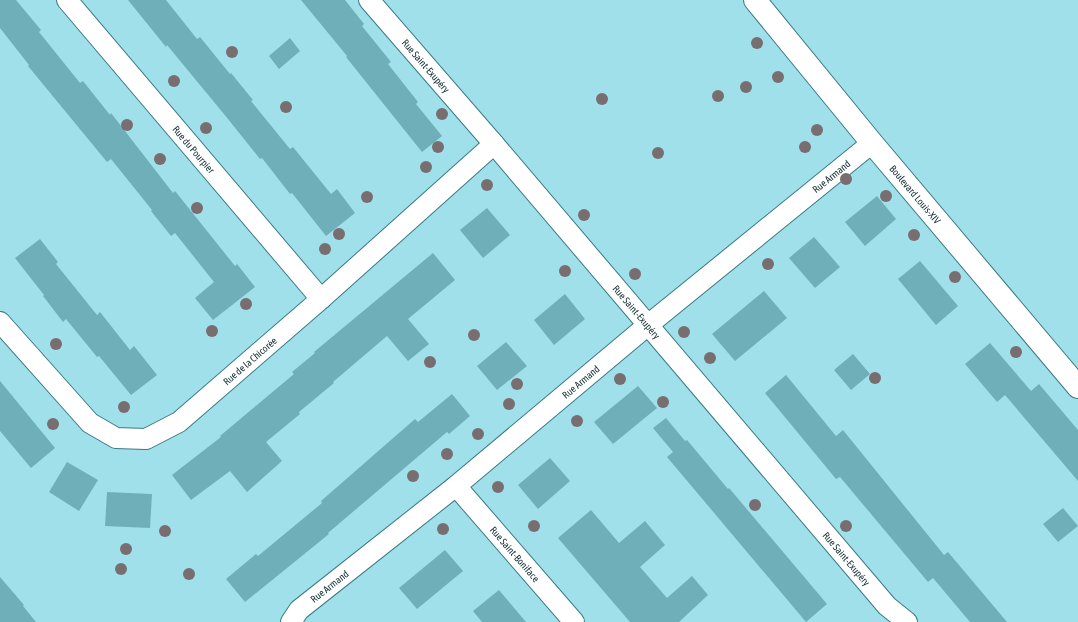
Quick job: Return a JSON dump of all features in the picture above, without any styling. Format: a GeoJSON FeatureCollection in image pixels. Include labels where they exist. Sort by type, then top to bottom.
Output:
{"type":"FeatureCollection","features":[{"type":"Feature","properties":{"kind":"main road","name":"Boulevard Louis-XIV"},"geometry":{"type":"LineString","coordinates":[[755,0],[872,143],[1078,387]]}},
{"type":"Feature","properties":{"kind":"street","name":"Rue du Pourpier"},"geometry":{"type":"LineString","coordinates":[[67,0],[321,299]]}},
{"type":"Feature","properties":{"kind":"street","name":"Rue Saint-Exupéry"},"geometry":{"type":"LineString","coordinates":[[369,0],[494,144],[887,606],[907,622]]}},
{"type":"Feature","properties":{"kind":"street","name":"Rue Armand"},"geometry":{"type":"LineString","coordinates":[[291,622],[300,610],[456,486],[648,325],[872,143]]}},
{"type":"Feature","properties":{"kind":"street","name":"Rue de la Chicorée"},"geometry":{"type":"LineString","coordinates":[[0,322],[90,423],[116,438],[146,439],[179,422],[321,299],[494,144]]}},
{"type":"Feature","properties":{"kind":"street","name":"Rue Saint-Boniface"},"geometry":{"type":"LineString","coordinates":[[456,486],[574,622]]}},
{"type":"Feature","properties":{"kind":"building"},"geometry":{"type":"Polygon","coordinates":[[[0,0],[16,0],[41,30],[39,32],[80,83],[83,81],[110,115],[111,113],[173,193],[175,191],[235,266],[237,264],[255,287],[213,320],[195,298],[214,282],[175,233],[171,236],[111,159],[107,162],[28,66],[29,65],[0,28],[0,0]]]}},
{"type":"Feature","properties":{"kind":"building"},"geometry":{"type":"Polygon","coordinates":[[[128,0],[166,0],[197,39],[200,37],[230,74],[231,73],[253,100],[251,101],[290,149],[293,147],[331,194],[337,189],[355,213],[326,236],[292,193],[290,194],[262,158],[260,159],[167,45],[166,47],[128,0]]]}},
{"type":"Feature","properties":{"kind":"building"},"geometry":{"type":"Polygon","coordinates":[[[301,0],[345,0],[364,24],[362,26],[391,62],[388,64],[418,102],[416,104],[442,136],[422,152],[301,0]]]}},
{"type":"Feature","properties":{"kind":"building"},"geometry":{"type":"Polygon","coordinates":[[[290,38],[300,51],[279,69],[269,56],[290,38]]]}},
{"type":"Feature","properties":{"kind":"building"},"geometry":{"type":"Polygon","coordinates":[[[877,196],[896,219],[865,246],[845,222],[877,196]]]}},
{"type":"Feature","properties":{"kind":"building"},"geometry":{"type":"Polygon","coordinates":[[[487,208],[510,235],[483,258],[460,230],[487,208]]]}},
{"type":"Feature","properties":{"kind":"building"},"geometry":{"type":"Polygon","coordinates":[[[814,237],[840,267],[815,288],[789,258],[814,237]]]}},
{"type":"Feature","properties":{"kind":"building"},"geometry":{"type":"Polygon","coordinates":[[[40,239],[58,262],[56,264],[97,315],[100,312],[130,350],[134,346],[157,375],[131,395],[66,319],[63,322],[15,258],[40,239]]]}},
{"type":"Feature","properties":{"kind":"building"},"geometry":{"type":"Polygon","coordinates":[[[433,253],[455,280],[408,319],[429,344],[408,361],[387,336],[299,412],[300,414],[266,442],[282,461],[247,492],[230,471],[191,500],[172,475],[221,437],[220,436],[294,374],[292,372],[315,353],[314,352],[433,253]]]}},
{"type":"Feature","properties":{"kind":"building"},"geometry":{"type":"Polygon","coordinates":[[[920,261],[958,306],[936,325],[898,279],[920,261]]]}},
{"type":"Feature","properties":{"kind":"building"},"geometry":{"type":"Polygon","coordinates":[[[764,291],[787,318],[735,361],[712,334],[764,291]]]}},
{"type":"Feature","properties":{"kind":"building"},"geometry":{"type":"Polygon","coordinates":[[[565,294],[585,319],[554,345],[534,320],[565,294]]]}},
{"type":"Feature","properties":{"kind":"building"},"geometry":{"type":"Polygon","coordinates":[[[506,342],[527,366],[497,390],[477,366],[506,342]]]}},
{"type":"Feature","properties":{"kind":"building"},"geometry":{"type":"Polygon","coordinates":[[[990,343],[1031,391],[1039,384],[1078,430],[1078,481],[1005,395],[997,402],[965,364],[990,343]]]}},
{"type":"Feature","properties":{"kind":"building"},"geometry":{"type":"Polygon","coordinates":[[[853,354],[870,374],[851,390],[834,370],[853,354]]]}},
{"type":"Feature","properties":{"kind":"building"},"geometry":{"type":"Polygon","coordinates":[[[786,375],[836,436],[843,430],[944,555],[948,552],[1007,622],[970,622],[933,578],[928,582],[840,477],[836,479],[765,393],[786,375]]]}},
{"type":"Feature","properties":{"kind":"building"},"geometry":{"type":"Polygon","coordinates":[[[0,381],[55,448],[31,468],[0,431],[0,381]]]}},
{"type":"Feature","properties":{"kind":"building"},"geometry":{"type":"Polygon","coordinates":[[[638,386],[657,408],[613,444],[594,422],[638,386]]]}},
{"type":"Feature","properties":{"kind":"building"},"geometry":{"type":"Polygon","coordinates":[[[452,394],[470,416],[449,434],[447,432],[328,533],[329,534],[245,602],[226,579],[256,554],[258,556],[322,503],[321,501],[415,419],[418,422],[452,394]]]}},
{"type":"Feature","properties":{"kind":"building"},"geometry":{"type":"Polygon","coordinates":[[[666,418],[685,441],[687,440],[728,489],[729,488],[827,604],[806,622],[667,457],[673,452],[653,428],[666,418]]]}},
{"type":"Feature","properties":{"kind":"building"},"geometry":{"type":"Polygon","coordinates":[[[550,458],[570,481],[538,509],[518,485],[550,458]]]}},
{"type":"Feature","properties":{"kind":"building"},"geometry":{"type":"Polygon","coordinates":[[[67,462],[98,480],[79,511],[49,492],[67,462]]]}},
{"type":"Feature","properties":{"kind":"building"},"geometry":{"type":"Polygon","coordinates":[[[107,492],[152,494],[150,528],[105,526],[107,492]]]}},
{"type":"Feature","properties":{"kind":"building"},"geometry":{"type":"Polygon","coordinates":[[[1063,508],[1078,526],[1058,542],[1043,524],[1063,508]]]}},
{"type":"Feature","properties":{"kind":"building"},"geometry":{"type":"Polygon","coordinates":[[[591,510],[619,543],[645,521],[665,545],[640,567],[667,598],[692,576],[708,595],[679,622],[630,622],[558,538],[591,510]]]}},
{"type":"Feature","properties":{"kind":"building"},"geometry":{"type":"Polygon","coordinates":[[[445,550],[463,571],[417,609],[399,588],[445,550]]]}},
{"type":"Feature","properties":{"kind":"building"},"geometry":{"type":"Polygon","coordinates":[[[0,577],[24,605],[23,606],[36,622],[0,622],[0,577]]]}},
{"type":"Feature","properties":{"kind":"building"},"geometry":{"type":"Polygon","coordinates":[[[499,590],[526,622],[482,622],[473,611],[499,590]]]}}]}
